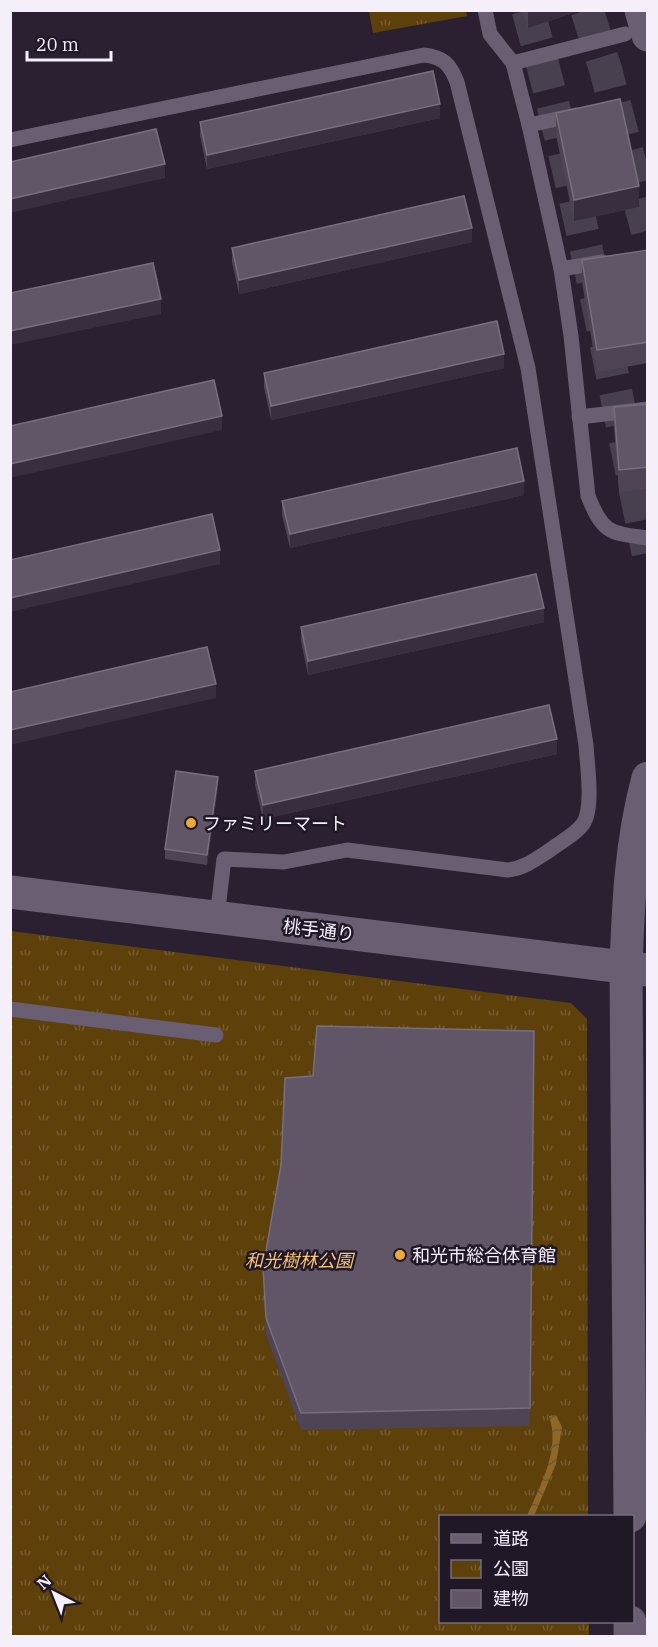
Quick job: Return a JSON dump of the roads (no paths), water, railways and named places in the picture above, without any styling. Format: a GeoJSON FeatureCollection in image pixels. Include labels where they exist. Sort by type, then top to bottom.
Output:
{"type":"FeatureCollection","features":[{"type":"Feature","properties":{"kind":"street"},"geometry":{"type":"LineString","coordinates":[[630,1515],[637,970],[628,914],[640,806],[648,778]]}},
{"type":"Feature","properties":{"kind":"street","name":"桃手通り"},"geometry":{"type":"LineString","coordinates":[[10,892],[637,970]]}},
{"type":"Feature","properties":{"kind":"lane"},"geometry":{"type":"LineString","coordinates":[[485,10],[490,34],[513,63],[561,269],[571,336],[588,496],[597,518],[607,529],[620,534],[648,538]]}},
{"type":"Feature","properties":{"kind":"lane"},"geometry":{"type":"LineString","coordinates":[[513,63],[638,27]]}},
{"type":"Feature","properties":{"kind":"lane"},"geometry":{"type":"LineString","coordinates":[[10,140],[424,55],[437,56],[445,61],[452,69],[457,82],[528,368],[586,745],[587,815],[578,829],[520,869],[508,870],[347,850],[284,862],[224,859],[218,917]]}},
{"type":"Feature","properties":{"kind":"lane"},"geometry":{"type":"LineString","coordinates":[[529,125],[595,111]]}},
{"type":"Feature","properties":{"kind":"lane"},"geometry":{"type":"LineString","coordinates":[[561,269],[619,259]]}},
{"type":"Feature","properties":{"kind":"lane"},"geometry":{"type":"LineString","coordinates":[[579,417],[648,409]]}},
{"type":"Feature","properties":{"kind":"lane"},"geometry":{"type":"LineString","coordinates":[[10,1009],[216,1035]]}},
{"type":"Feature","properties":{"kind":"water"},"geometry":{"type":"Polygon","coordinates":[[[556,1415],[562,1427],[556,1464],[534,1515],[527,1515],[543,1480],[551,1454],[552,1429],[549,1416],[556,1415]]]}},
{"type":"Feature","properties":{"kind":"tunnel"},"geometry":{"type":"LineString","coordinates":[[528,10],[578,212],[648,553]]}},
{"type":"Feature","properties":{"kind":"tunnel"},"geometry":{"type":"LineString","coordinates":[[587,10],[606,71],[648,234]]}},
{"type":"Feature","properties":{"kind":"place","name":"ファミリーマート"},"geometry":{"type":"Point","coordinates":[191,823]}},
{"type":"Feature","properties":{"kind":"place","name":"和光市総合体育館"},"geometry":{"type":"Point","coordinates":[400,1255]}},
{"type":"Feature","properties":{"kind":"park label","name":"和光樹林公園"},"geometry":{"type":"Point","coordinates":[299,1260]}}]}
